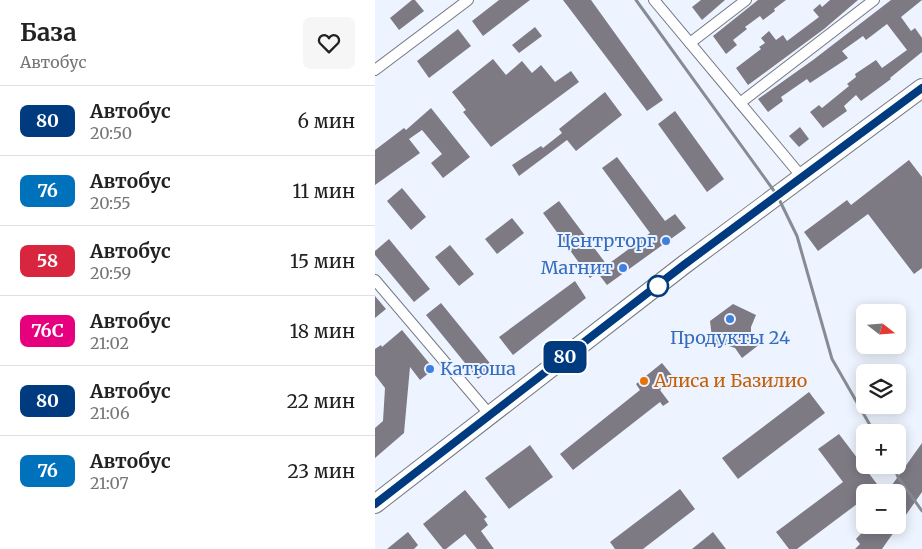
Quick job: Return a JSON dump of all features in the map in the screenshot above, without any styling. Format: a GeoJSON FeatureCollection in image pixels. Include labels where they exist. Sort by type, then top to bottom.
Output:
{"type":"FeatureCollection","features":[{"type":"Feature","properties":{"kind":"highway"},"geometry":{"type":"LineString","coordinates":[[375,504],[802,177],[922,88]]}},
{"type":"Feature","properties":{"kind":"street"},"geometry":{"type":"LineString","coordinates":[[375,70],[468,0]]}},
{"type":"Feature","properties":{"kind":"street"},"geometry":{"type":"LineString","coordinates":[[654,0],[802,177]]}},
{"type":"Feature","properties":{"kind":"street"},"geometry":{"type":"LineString","coordinates":[[690,44],[746,0]]}},
{"type":"Feature","properties":{"kind":"street"},"geometry":{"type":"LineString","coordinates":[[740,103],[874,0]]}},
{"type":"Feature","properties":{"kind":"street"},"geometry":{"type":"LineString","coordinates":[[375,280],[490,415]]}},
{"type":"Feature","properties":{"kind":"building"},"geometry":{"type":"Polygon","coordinates":[[[412,0],[415,0],[424,11],[399,30],[390,18],[412,0]]]}},
{"type":"Feature","properties":{"kind":"building"},"geometry":{"type":"Polygon","coordinates":[[[499,0],[530,0],[483,36],[472,21],[499,0]]]}},
{"type":"Feature","properties":{"kind":"building"},"geometry":{"type":"Polygon","coordinates":[[[563,0],[591,0],[663,100],[647,111],[563,0]]]}},
{"type":"Feature","properties":{"kind":"building"},"geometry":{"type":"Polygon","coordinates":[[[701,0],[725,0],[702,20],[692,7],[701,0]]]}},
{"type":"Feature","properties":{"kind":"building"},"geometry":{"type":"Polygon","coordinates":[[[758,0],[786,0],[763,20],[760,16],[745,27],[747,29],[733,40],[737,45],[726,54],[713,36],[758,0]]]}},
{"type":"Feature","properties":{"kind":"building"},"geometry":{"type":"Polygon","coordinates":[[[830,0],[858,0],[824,29],[748,85],[736,68],[761,49],[759,47],[765,43],[761,38],[769,31],[776,40],[783,35],[787,41],[819,17],[813,10],[820,4],[822,7],[830,0]]]}},
{"type":"Feature","properties":{"kind":"building"},"geometry":{"type":"Polygon","coordinates":[[[891,0],[922,0],[901,17],[911,31],[915,28],[922,38],[922,52],[891,79],[861,101],[856,95],[844,106],[847,111],[823,128],[810,112],[819,105],[822,108],[849,86],[847,84],[856,77],[855,74],[876,60],[882,68],[907,50],[887,24],[866,40],[863,36],[842,51],[848,58],[810,83],[807,79],[781,97],[783,101],[768,112],[758,99],[813,60],[891,0]]]}},
{"type":"Feature","properties":{"kind":"building"},"geometry":{"type":"Polygon","coordinates":[[[535,27],[542,36],[519,53],[512,45],[535,27]]]}},
{"type":"Feature","properties":{"kind":"building"},"geometry":{"type":"Polygon","coordinates":[[[458,29],[471,46],[429,78],[417,61],[458,29]]]}},
{"type":"Feature","properties":{"kind":"building"},"geometry":{"type":"Polygon","coordinates":[[[493,59],[506,75],[522,61],[532,73],[541,65],[555,82],[571,71],[579,82],[491,147],[463,112],[466,110],[452,92],[493,59]]]}},
{"type":"Feature","properties":{"kind":"building"},"geometry":{"type":"Polygon","coordinates":[[[605,92],[622,115],[576,151],[567,140],[519,176],[512,165],[541,146],[543,148],[562,133],[559,129],[605,92]]]}},
{"type":"Feature","properties":{"kind":"building"},"geometry":{"type":"Polygon","coordinates":[[[431,108],[470,157],[443,178],[431,163],[442,154],[422,130],[409,139],[420,153],[375,185],[375,150],[404,128],[406,130],[431,108]]]}},
{"type":"Feature","properties":{"kind":"building"},"geometry":{"type":"Polygon","coordinates":[[[675,111],[724,179],[707,192],[658,124],[675,111]]]}},
{"type":"Feature","properties":{"kind":"building"},"geometry":{"type":"Polygon","coordinates":[[[800,127],[809,139],[799,147],[789,136],[800,127]]]}},
{"type":"Feature","properties":{"kind":"building"},"geometry":{"type":"Polygon","coordinates":[[[617,157],[665,221],[675,214],[686,228],[607,285],[597,272],[590,278],[543,213],[559,201],[607,265],[637,243],[650,233],[602,168],[617,157]]]}},
{"type":"Feature","properties":{"kind":"building"},"geometry":{"type":"Polygon","coordinates":[[[909,160],[922,177],[922,268],[914,274],[868,214],[818,251],[804,232],[847,200],[851,205],[909,160]]]}},
{"type":"Feature","properties":{"kind":"building"},"geometry":{"type":"Polygon","coordinates":[[[402,188],[426,217],[411,230],[387,201],[402,188]]]}},
{"type":"Feature","properties":{"kind":"building"},"geometry":{"type":"Polygon","coordinates":[[[512,218],[524,233],[497,254],[485,239],[512,218]]]}},
{"type":"Feature","properties":{"kind":"building"},"geometry":{"type":"Polygon","coordinates":[[[389,239],[430,289],[414,302],[375,255],[375,251],[389,239]]]}},
{"type":"Feature","properties":{"kind":"building"},"geometry":{"type":"Polygon","coordinates":[[[450,245],[474,274],[459,286],[435,257],[450,245]]]}},
{"type":"Feature","properties":{"kind":"building"},"geometry":{"type":"Polygon","coordinates":[[[575,281],[586,298],[513,355],[499,337],[575,281]]]}},
{"type":"Feature","properties":{"kind":"building"},"geometry":{"type":"Polygon","coordinates":[[[375,296],[386,309],[375,318],[375,296]]]}},
{"type":"Feature","properties":{"kind":"building"},"geometry":{"type":"Polygon","coordinates":[[[441,303],[493,367],[478,379],[426,315],[441,303]]]}},
{"type":"Feature","properties":{"kind":"building"},"geometry":{"type":"Polygon","coordinates":[[[733,304],[756,315],[751,327],[751,334],[760,344],[742,358],[735,348],[726,345],[713,346],[710,321],[733,304]]]}},
{"type":"Feature","properties":{"kind":"building"},"geometry":{"type":"Polygon","coordinates":[[[402,330],[434,369],[420,380],[410,367],[404,433],[375,458],[375,428],[383,421],[385,388],[375,375],[375,349],[381,345],[382,347],[402,330]]]}},
{"type":"Feature","properties":{"kind":"building"},"geometry":{"type":"Polygon","coordinates":[[[662,363],[675,379],[660,390],[669,402],[663,406],[660,402],[573,470],[560,454],[640,390],[636,384],[662,363]]]}},
{"type":"Feature","properties":{"kind":"building"},"geometry":{"type":"Polygon","coordinates":[[[809,392],[825,413],[738,479],[722,458],[809,392]]]}},
{"type":"Feature","properties":{"kind":"building"},"geometry":{"type":"Polygon","coordinates":[[[839,434],[856,456],[856,474],[869,474],[877,484],[856,484],[856,505],[797,549],[789,549],[776,532],[843,482],[818,449],[839,434]]]}},
{"type":"Feature","properties":{"kind":"building"},"geometry":{"type":"Polygon","coordinates":[[[922,443],[922,492],[906,515],[906,484],[893,484],[900,474],[906,474],[906,465],[922,443]]]}},
{"type":"Feature","properties":{"kind":"building"},"geometry":{"type":"Polygon","coordinates":[[[530,445],[553,477],[509,509],[485,478],[530,445]]]}},
{"type":"Feature","properties":{"kind":"building"},"geometry":{"type":"Polygon","coordinates":[[[680,489],[695,509],[643,549],[615,549],[610,542],[680,489]]]}},
{"type":"Feature","properties":{"kind":"building"},"geometry":{"type":"Polygon","coordinates":[[[465,490],[487,517],[484,519],[488,525],[481,531],[494,549],[477,549],[465,534],[446,549],[443,549],[423,524],[465,490]]]}},
{"type":"Feature","properties":{"kind":"building"},"geometry":{"type":"Polygon","coordinates":[[[408,532],[418,545],[414,549],[387,549],[408,532]]]}},
{"type":"Feature","properties":{"kind":"building"},"geometry":{"type":"Polygon","coordinates":[[[713,532],[726,549],[692,549],[713,532]]]}},
{"type":"Feature","properties":{"kind":"building"},"geometry":{"type":"Polygon","coordinates":[[[861,534],[893,534],[882,549],[855,549],[860,544],[856,539],[861,534]]]}},
{"type":"Feature","properties":{"kind":"railway"},"geometry":{"type":"LineString","coordinates":[[636,0],[777,195],[797,236],[832,359],[869,424]]}},
{"type":"Feature","properties":{"kind":"railway"},"geometry":{"type":"LineString","coordinates":[[897,474],[922,511]]}},
{"type":"Feature","properties":{"kind":"bus line","name":"80"},"geometry":{"type":"LineString","coordinates":[[375,504],[685,264],[922,88]]}},
{"type":"Feature","properties":{"kind":"place","name":"Центрторг"},"geometry":{"type":"Point","coordinates":[666,241]}},
{"type":"Feature","properties":{"kind":"place","name":"Магнит"},"geometry":{"type":"Point","coordinates":[623,268]}},
{"type":"Feature","properties":{"kind":"place","name":"Продукты 24"},"geometry":{"type":"Point","coordinates":[730,319]}},
{"type":"Feature","properties":{"kind":"place","name":"Катюша"},"geometry":{"type":"Point","coordinates":[430,369]}},
{"type":"Feature","properties":{"kind":"place","name":"Алиса и Базилио"},"geometry":{"type":"Point","coordinates":[644,381]}}]}
